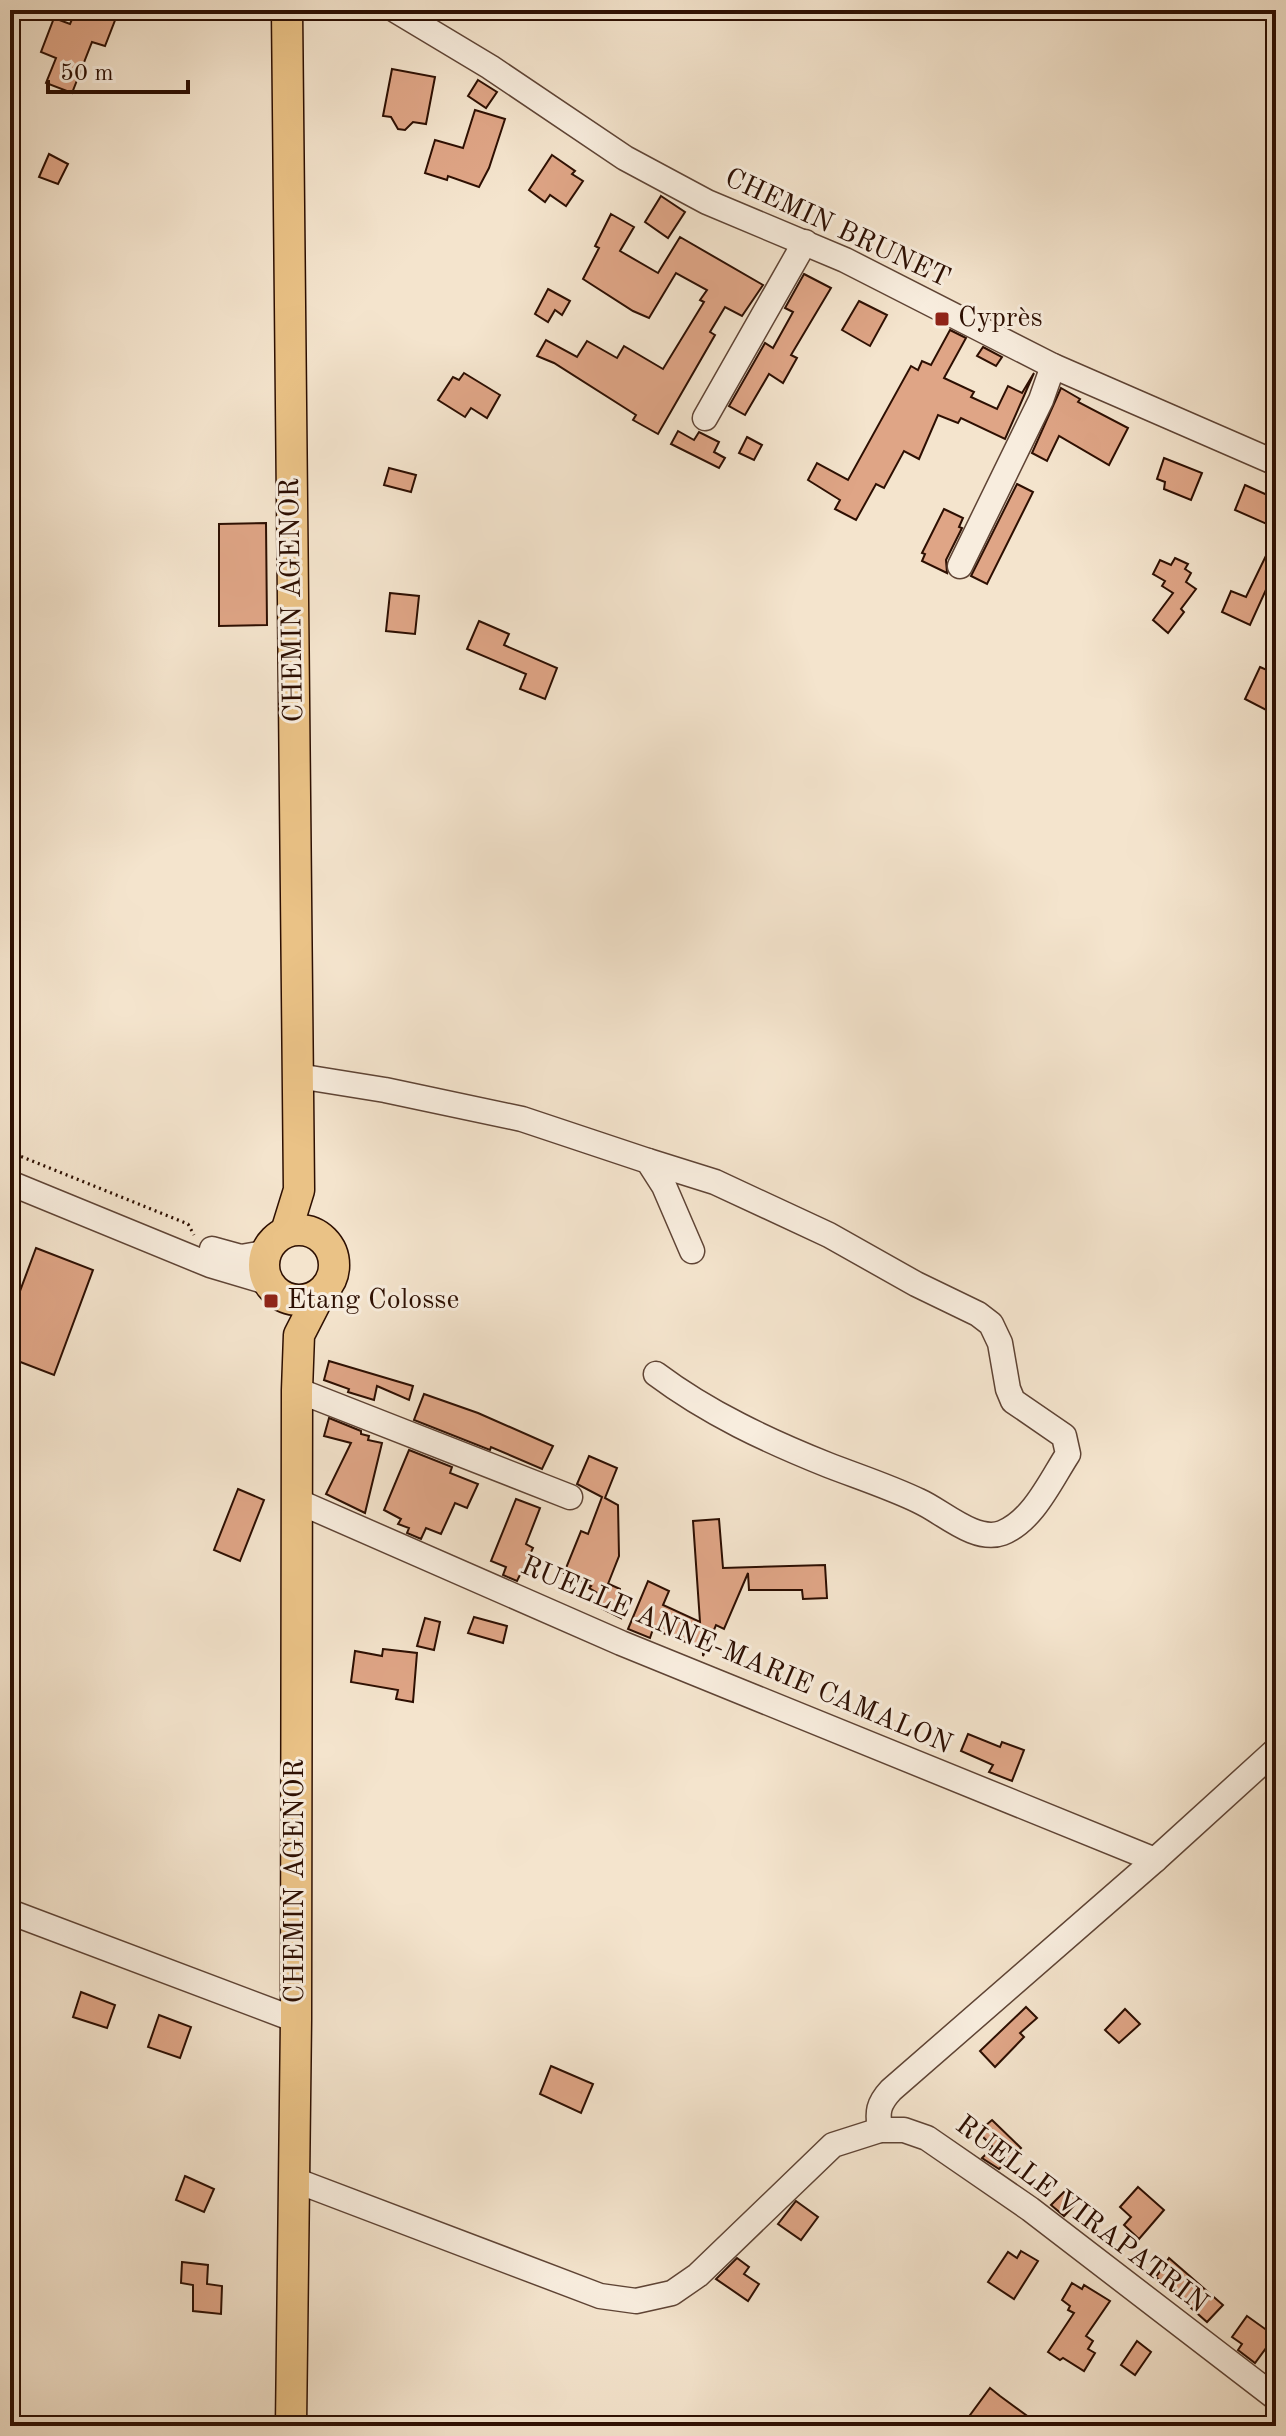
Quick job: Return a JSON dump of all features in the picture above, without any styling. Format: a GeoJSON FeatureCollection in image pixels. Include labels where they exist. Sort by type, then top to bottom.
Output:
{"type":"FeatureCollection","features":[{"type":"Feature","properties":{"kind":"main road","name":"CHEMIN AGENOR"},"geometry":{"type":"LineString","coordinates":[[287,10],[299,1190],[283,1259],[299,1335],[291,2426]]}},
{"type":"Feature","properties":{"kind":"main road","name":"CHEMIN AGENOR"},"geometry":{"type":"LineString","coordinates":[[283,1259],[324,1240],[333,1257],[332,1277],[299,1335]]}},
{"type":"Feature","properties":{"kind":"main road"},"geometry":{"type":"LineString","coordinates":[[283,1259],[301,1301],[320,1294]]}},
{"type":"Feature","properties":{"kind":"street","name":"CHEMIN BRUNET"},"geometry":{"type":"LineString","coordinates":[[395,10],[490,67],[625,158],[707,202],[805,242],[1053,366],[1276,463]]}},
{"type":"Feature","properties":{"kind":"street"},"geometry":{"type":"LineString","coordinates":[[705,418],[805,242]]}},
{"type":"Feature","properties":{"kind":"street"},"geometry":{"type":"LineString","coordinates":[[960,566],[1041,400],[1053,366]]}},
{"type":"Feature","properties":{"kind":"street"},"geometry":{"type":"LineString","coordinates":[[298,1076],[385,1090],[522,1119],[715,1182],[800,1222],[978,1314],[991,1324],[1000,1343],[1013,1401],[1064,1436],[1068,1454],[1043,1494],[1019,1523],[1002,1533],[990,1535],[974,1531],[920,1501],[823,1463],[731,1421],[656,1374]]}},
{"type":"Feature","properties":{"kind":"street"},"geometry":{"type":"LineString","coordinates":[[648,1161],[664,1186],[692,1251]]}},
{"type":"Feature","properties":{"kind":"street"},"geometry":{"type":"LineString","coordinates":[[10,1167],[199,1244],[241,1257],[283,1259]]}},
{"type":"Feature","properties":{"kind":"street"},"geometry":{"type":"LineString","coordinates":[[10,1183],[210,1265],[283,1259]]}},
{"type":"Feature","properties":{"kind":"street"},"geometry":{"type":"LineString","coordinates":[[297,1390],[570,1497]]}},
{"type":"Feature","properties":{"kind":"street","name":"RUELLE ANNE-MARIE CAMALON"},"geometry":{"type":"LineString","coordinates":[[297,1501],[621,1643],[1155,1860]]}},
{"type":"Feature","properties":{"kind":"street"},"geometry":{"type":"LineString","coordinates":[[880,2130],[877,2114],[880,2102],[891,2090],[1276,1750]]}},
{"type":"Feature","properties":{"kind":"street"},"geometry":{"type":"LineString","coordinates":[[10,1912],[296,2020]]}},
{"type":"Feature","properties":{"kind":"street","name":"RUELLE VIRAPATRIN"},"geometry":{"type":"LineString","coordinates":[[292,2179],[600,2296],[636,2301],[672,2293],[698,2275],[833,2145],[880,2130],[904,2130],[927,2138],[1030,2209],[1276,2398]]}},
{"type":"Feature","properties":{"kind":"path"},"geometry":{"type":"LineString","coordinates":[[10,1152],[188,1224],[199,1244]]}},
{"type":"Feature","properties":{"kind":"building"},"geometry":{"type":"Polygon","coordinates":[[[76,10],[119,10],[105,46],[92,42],[72,93],[46,83],[56,58],[41,52],[54,18],[70,24],[76,10]]]}},
{"type":"Feature","properties":{"kind":"building"},"geometry":{"type":"Polygon","coordinates":[[[392,69],[435,77],[426,124],[413,122],[405,130],[398,129],[391,117],[383,116],[392,69]]]}},
{"type":"Feature","properties":{"kind":"building"},"geometry":{"type":"Polygon","coordinates":[[[478,80],[497,92],[486,108],[468,96],[478,80]]]}},
{"type":"Feature","properties":{"kind":"building"},"geometry":{"type":"Polygon","coordinates":[[[475,110],[505,119],[489,168],[479,187],[448,176],[447,180],[425,173],[435,140],[463,148],[475,110]]]}},
{"type":"Feature","properties":{"kind":"building"},"geometry":{"type":"Polygon","coordinates":[[[49,154],[68,164],[58,184],[39,177],[49,154]]]}},
{"type":"Feature","properties":{"kind":"building"},"geometry":{"type":"Polygon","coordinates":[[[552,155],[575,171],[572,174],[583,181],[566,206],[550,195],[545,202],[529,190],[552,155]]]}},
{"type":"Feature","properties":{"kind":"building"},"geometry":{"type":"Polygon","coordinates":[[[661,196],[685,212],[668,238],[645,222],[661,196]]]}},
{"type":"Feature","properties":{"kind":"building"},"geometry":{"type":"Polygon","coordinates":[[[611,214],[634,227],[620,251],[658,273],[680,237],[763,285],[742,316],[725,307],[710,332],[715,335],[658,434],[633,420],[636,415],[554,363],[537,356],[546,340],[577,357],[587,341],[617,358],[624,346],[663,369],[704,302],[700,300],[707,290],[676,273],[649,318],[583,279],[599,248],[595,246],[611,214]]]}},
{"type":"Feature","properties":{"kind":"building"},"geometry":{"type":"Polygon","coordinates":[[[804,274],[831,288],[791,355],[797,358],[783,383],[769,374],[745,415],[729,406],[765,343],[773,348],[793,312],[785,308],[804,274]]]}},
{"type":"Feature","properties":{"kind":"building"},"geometry":{"type":"Polygon","coordinates":[[[548,289],[570,301],[562,315],[555,310],[548,322],[535,314],[548,289]]]}},
{"type":"Feature","properties":{"kind":"building"},"geometry":{"type":"Polygon","coordinates":[[[859,301],[887,315],[870,346],[842,330],[859,301]]]}},
{"type":"Feature","properties":{"kind":"building"},"geometry":{"type":"Polygon","coordinates":[[[950,330],[966,338],[944,378],[974,392],[971,397],[997,409],[1008,386],[1022,393],[1034,373],[1005,439],[961,418],[958,423],[938,415],[919,459],[904,451],[884,488],[876,484],[856,520],[835,509],[840,500],[808,480],[817,463],[848,480],[911,366],[918,370],[922,361],[931,365],[950,330]]]}},
{"type":"Feature","properties":{"kind":"building"},"geometry":{"type":"Polygon","coordinates":[[[983,347],[1002,357],[996,366],[977,356],[983,347]]]}},
{"type":"Feature","properties":{"kind":"building"},"geometry":{"type":"Polygon","coordinates":[[[464,373],[500,395],[487,418],[471,408],[465,417],[438,400],[453,377],[459,380],[464,373]]]}},
{"type":"Feature","properties":{"kind":"building"},"geometry":{"type":"Polygon","coordinates":[[[1061,388],[1080,399],[1078,402],[1128,428],[1109,465],[1059,436],[1047,461],[1032,453],[1061,388]]]}},
{"type":"Feature","properties":{"kind":"building"},"geometry":{"type":"Polygon","coordinates":[[[678,431],[694,440],[699,432],[719,442],[714,452],[725,458],[719,468],[671,444],[678,431]]]}},
{"type":"Feature","properties":{"kind":"building"},"geometry":{"type":"Polygon","coordinates":[[[747,437],[762,445],[754,460],[739,453],[747,437]]]}},
{"type":"Feature","properties":{"kind":"building"},"geometry":{"type":"Polygon","coordinates":[[[1164,458],[1202,473],[1191,500],[1164,489],[1165,482],[1157,479],[1164,458]]]}},
{"type":"Feature","properties":{"kind":"building"},"geometry":{"type":"Polygon","coordinates":[[[389,468],[416,475],[411,492],[384,485],[389,468]]]}},
{"type":"Feature","properties":{"kind":"building"},"geometry":{"type":"Polygon","coordinates":[[[1017,484],[1033,492],[987,584],[971,576],[1017,484]]]}},
{"type":"Feature","properties":{"kind":"building"},"geometry":{"type":"Polygon","coordinates":[[[1245,485],[1276,499],[1276,528],[1235,510],[1245,485]]]}},
{"type":"Feature","properties":{"kind":"building"},"geometry":{"type":"Polygon","coordinates":[[[944,509],[963,518],[959,527],[962,528],[946,560],[947,573],[922,561],[925,554],[922,553],[944,509]]]}},
{"type":"Feature","properties":{"kind":"building"},"geometry":{"type":"Polygon","coordinates":[[[266,523],[267,625],[219,626],[219,524],[266,523]]]}},
{"type":"Feature","properties":{"kind":"building"},"geometry":{"type":"Polygon","coordinates":[[[1276,535],[1276,586],[1269,583],[1250,625],[1222,612],[1231,591],[1246,597],[1276,535]]]}},
{"type":"Feature","properties":{"kind":"building"},"geometry":{"type":"Polygon","coordinates":[[[1175,558],[1188,564],[1185,569],[1191,573],[1186,582],[1196,589],[1168,633],[1153,620],[1173,593],[1162,586],[1165,581],[1153,574],[1160,560],[1171,565],[1175,558]]]}},
{"type":"Feature","properties":{"kind":"building"},"geometry":{"type":"Polygon","coordinates":[[[390,593],[419,596],[415,634],[386,631],[390,593]]]}},
{"type":"Feature","properties":{"kind":"building"},"geometry":{"type":"Polygon","coordinates":[[[479,621],[509,634],[504,645],[557,668],[545,699],[520,689],[526,674],[467,649],[479,621]]]}},
{"type":"Feature","properties":{"kind":"building"},"geometry":{"type":"Polygon","coordinates":[[[1260,667],[1276,674],[1276,700],[1270,712],[1245,699],[1260,667]]]}},
{"type":"Feature","properties":{"kind":"building"},"geometry":{"type":"Polygon","coordinates":[[[36,1248],[93,1270],[54,1375],[10,1358],[10,1318],[36,1248]]]}},
{"type":"Feature","properties":{"kind":"building"},"geometry":{"type":"Polygon","coordinates":[[[329,1361],[413,1386],[409,1400],[377,1386],[374,1400],[348,1392],[349,1389],[324,1380],[329,1361]]]}},
{"type":"Feature","properties":{"kind":"building"},"geometry":{"type":"Polygon","coordinates":[[[424,1394],[478,1413],[553,1446],[542,1469],[414,1420],[424,1394]]]}},
{"type":"Feature","properties":{"kind":"building"},"geometry":{"type":"Polygon","coordinates":[[[329,1418],[361,1431],[361,1434],[369,1436],[368,1440],[382,1443],[365,1513],[326,1494],[351,1443],[324,1436],[329,1418]]]}},
{"type":"Feature","properties":{"kind":"building"},"geometry":{"type":"Polygon","coordinates":[[[409,1450],[452,1467],[450,1473],[478,1484],[467,1508],[455,1503],[441,1534],[426,1528],[421,1539],[407,1533],[409,1528],[398,1524],[401,1519],[384,1510],[409,1450]]]}},
{"type":"Feature","properties":{"kind":"building"},"geometry":{"type":"Polygon","coordinates":[[[589,1456],[617,1468],[605,1498],[618,1505],[619,1556],[606,1589],[609,1584],[620,1589],[621,1618],[597,1606],[603,1596],[589,1588],[591,1586],[564,1573],[581,1531],[588,1534],[602,1497],[577,1484],[589,1456]]]}},
{"type":"Feature","properties":{"kind":"building"},"geometry":{"type":"Polygon","coordinates":[[[238,1489],[264,1500],[240,1561],[214,1550],[238,1489]]]}},
{"type":"Feature","properties":{"kind":"building"},"geometry":{"type":"Polygon","coordinates":[[[516,1499],[540,1508],[526,1544],[533,1548],[517,1581],[503,1575],[506,1567],[491,1561],[516,1499]]]}},
{"type":"Feature","properties":{"kind":"building"},"geometry":{"type":"Polygon","coordinates":[[[719,1519],[723,1568],[825,1565],[827,1598],[803,1599],[802,1590],[749,1590],[748,1573],[724,1629],[716,1625],[703,1656],[703,1649],[653,1629],[650,1638],[628,1629],[648,1581],[669,1591],[663,1605],[700,1622],[693,1521],[719,1519]]]}},
{"type":"Feature","properties":{"kind":"building"},"geometry":{"type":"Polygon","coordinates":[[[474,1617],[507,1626],[503,1643],[468,1633],[474,1617]]]}},
{"type":"Feature","properties":{"kind":"building"},"geometry":{"type":"Polygon","coordinates":[[[425,1618],[440,1622],[434,1650],[417,1646],[425,1618]]]}},
{"type":"Feature","properties":{"kind":"building"},"geometry":{"type":"Polygon","coordinates":[[[383,1649],[417,1653],[413,1702],[396,1699],[398,1690],[351,1682],[355,1651],[382,1656],[383,1649]]]}},
{"type":"Feature","properties":{"kind":"building"},"geometry":{"type":"Polygon","coordinates":[[[968,1734],[1000,1747],[1002,1742],[1024,1750],[1012,1781],[989,1772],[993,1765],[961,1751],[968,1734]]]}},
{"type":"Feature","properties":{"kind":"building"},"geometry":{"type":"Polygon","coordinates":[[[81,1992],[115,2005],[107,2028],[73,2017],[81,1992]]]}},
{"type":"Feature","properties":{"kind":"building"},"geometry":{"type":"Polygon","coordinates":[[[1026,2007],[1037,2018],[1020,2033],[1024,2037],[995,2067],[980,2051],[1026,2007]]]}},
{"type":"Feature","properties":{"kind":"building"},"geometry":{"type":"Polygon","coordinates":[[[1125,2009],[1140,2024],[1119,2043],[1105,2030],[1125,2009]]]}},
{"type":"Feature","properties":{"kind":"building"},"geometry":{"type":"Polygon","coordinates":[[[159,2015],[191,2027],[180,2058],[148,2047],[159,2015]]]}},
{"type":"Feature","properties":{"kind":"building"},"geometry":{"type":"Polygon","coordinates":[[[551,2066],[593,2084],[581,2113],[540,2094],[551,2066]]]}},
{"type":"Feature","properties":{"kind":"building"},"geometry":{"type":"Polygon","coordinates":[[[992,2120],[1021,2148],[999,2169],[982,2158],[993,2147],[978,2132],[992,2120]]]}},
{"type":"Feature","properties":{"kind":"building"},"geometry":{"type":"Polygon","coordinates":[[[185,2176],[214,2189],[204,2212],[176,2200],[185,2176]]]}},
{"type":"Feature","properties":{"kind":"building"},"geometry":{"type":"Polygon","coordinates":[[[1138,2187],[1164,2210],[1139,2239],[1124,2225],[1131,2217],[1120,2207],[1138,2187]]]}},
{"type":"Feature","properties":{"kind":"building"},"geometry":{"type":"Polygon","coordinates":[[[1068,2188],[1080,2199],[1064,2216],[1051,2205],[1068,2188]]]}},
{"type":"Feature","properties":{"kind":"building"},"geometry":{"type":"Polygon","coordinates":[[[796,2201],[818,2217],[801,2240],[778,2224],[796,2201]]]}},
{"type":"Feature","properties":{"kind":"building"},"geometry":{"type":"Polygon","coordinates":[[[1021,2251],[1038,2261],[1014,2299],[988,2282],[1008,2252],[1017,2258],[1021,2251]]]}},
{"type":"Feature","properties":{"kind":"building"},"geometry":{"type":"Polygon","coordinates":[[[737,2258],[749,2267],[744,2274],[759,2284],[748,2301],[716,2279],[737,2258]]]}},
{"type":"Feature","properties":{"kind":"building"},"geometry":{"type":"Polygon","coordinates":[[[1169,2258],[1223,2305],[1207,2322],[1156,2277],[1169,2258]]]}},
{"type":"Feature","properties":{"kind":"building"},"geometry":{"type":"Polygon","coordinates":[[[182,2262],[208,2265],[207,2284],[222,2286],[221,2314],[193,2311],[193,2285],[181,2283],[182,2262]]]}},
{"type":"Feature","properties":{"kind":"building"},"geometry":{"type":"Polygon","coordinates":[[[1072,2283],[1082,2289],[1084,2285],[1110,2301],[1086,2336],[1093,2341],[1088,2349],[1095,2353],[1084,2371],[1048,2352],[1074,2313],[1062,2300],[1072,2283]]]}},
{"type":"Feature","properties":{"kind":"building"},"geometry":{"type":"Polygon","coordinates":[[[1247,2316],[1275,2336],[1255,2363],[1238,2350],[1242,2344],[1232,2337],[1247,2316]]]}},
{"type":"Feature","properties":{"kind":"building"},"geometry":{"type":"Polygon","coordinates":[[[1137,2341],[1151,2352],[1135,2375],[1121,2365],[1137,2341]]]}},
{"type":"Feature","properties":{"kind":"building"},"geometry":{"type":"Polygon","coordinates":[[[990,2388],[1000,2396],[1041,2426],[962,2426],[990,2388]]]}},
{"type":"Feature","properties":{"kind":"place","name":"Cyprès"},"geometry":{"type":"Point","coordinates":[942,319]}},
{"type":"Feature","properties":{"kind":"place","name":"Etang Colosse"},"geometry":{"type":"Point","coordinates":[271,1301]}}]}
